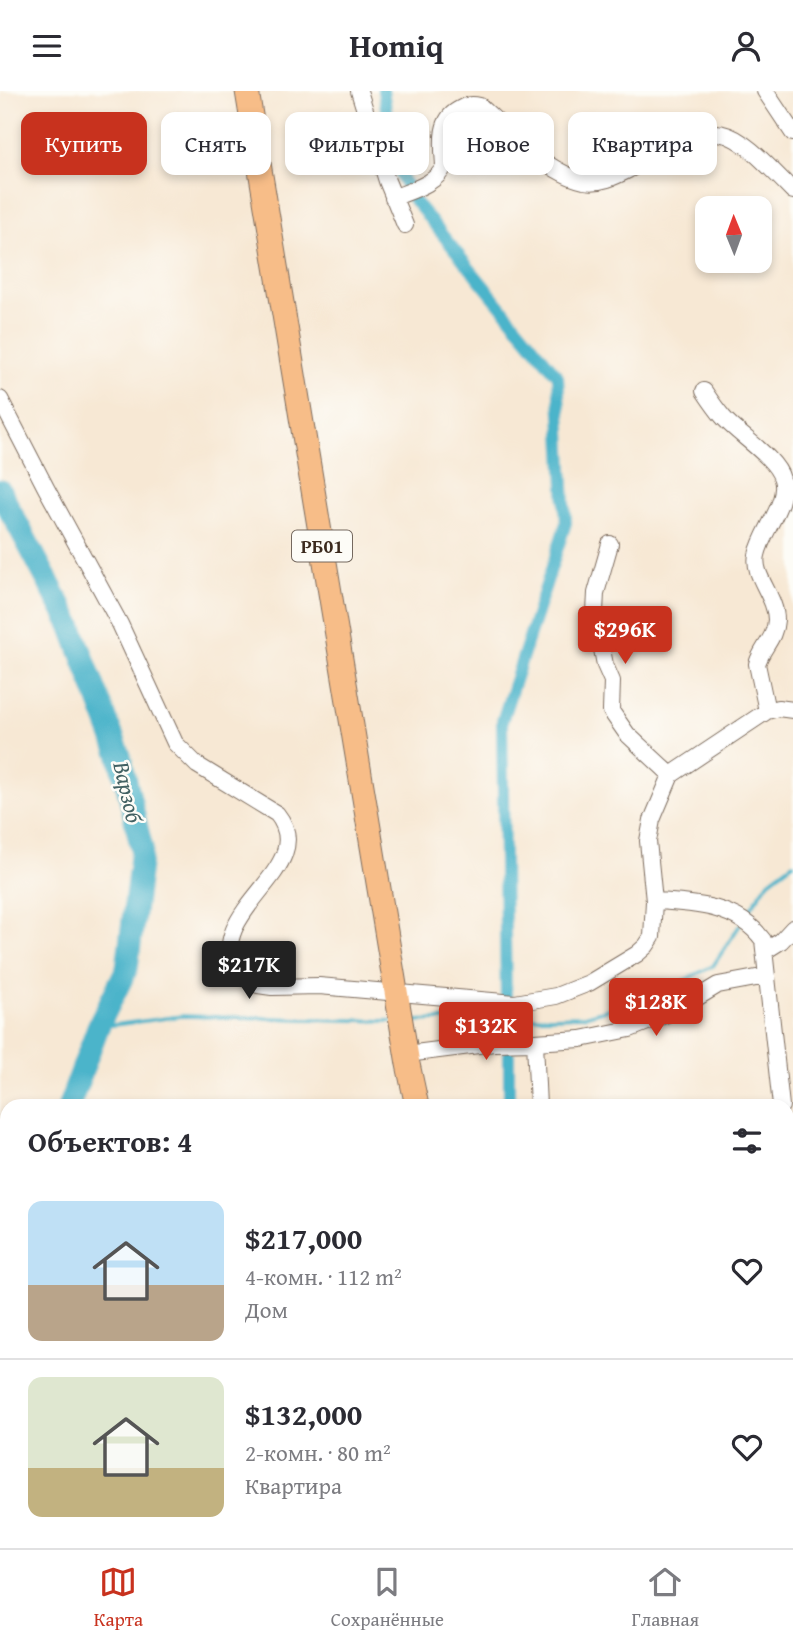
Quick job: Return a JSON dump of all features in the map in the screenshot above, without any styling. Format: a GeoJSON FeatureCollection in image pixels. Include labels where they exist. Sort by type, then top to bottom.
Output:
{"type":"FeatureCollection","features":[{"type":"Feature","properties":{"kind":"highway","name":"РБ01"},"geometry":{"type":"LineString","coordinates":[[247,91],[416,1099]]}},
{"type":"Feature","properties":{"kind":"highway","name":"РБ01"},"geometry":{"type":"LineString","coordinates":[[405,1099],[406,1053]]}},
{"type":"Feature","properties":{"kind":"street"},"geometry":{"type":"LineString","coordinates":[[359,91],[405,225]]}},
{"type":"Feature","properties":{"kind":"street"},"geometry":{"type":"LineString","coordinates":[[765,91],[793,133]]}},
{"type":"Feature","properties":{"kind":"street"},"geometry":{"type":"LineString","coordinates":[[396,197],[441,173],[444,166],[445,124],[456,111],[474,105],[480,106],[532,152],[570,176],[586,181],[612,178],[690,137],[715,132],[728,134],[751,148],[793,191]]}},
{"type":"Feature","properties":{"kind":"street"},"geometry":{"type":"LineString","coordinates":[[704,391],[723,418],[765,457],[782,479],[782,499],[763,535],[756,557],[756,567],[773,600],[776,620],[772,640],[757,664],[767,711]]}},
{"type":"Feature","properties":{"kind":"street"},"geometry":{"type":"LineString","coordinates":[[0,399],[120,624],[175,743],[197,765],[277,814],[285,827],[286,846],[282,859],[266,884],[240,915],[234,928],[229,955],[235,972],[247,980],[265,986],[319,986],[397,998],[515,1003],[556,996],[589,983],[621,966],[646,946],[652,937],[654,901],[648,841],[652,820],[671,775],[767,711],[778,708],[793,711]]}},
{"type":"Feature","properties":{"kind":"street"},"geometry":{"type":"LineString","coordinates":[[773,517],[793,517]]}},
{"type":"Feature","properties":{"kind":"street"},"geometry":{"type":"LineString","coordinates":[[610,544],[596,593],[595,612],[605,665],[612,681],[611,711],[627,734],[671,775]]}},
{"type":"Feature","properties":{"kind":"street"},"geometry":{"type":"LineString","coordinates":[[654,901],[701,904],[718,908],[749,926],[763,940],[784,1098]]}},
{"type":"Feature","properties":{"kind":"street"},"geometry":{"type":"LineString","coordinates":[[765,951],[781,941],[793,928]]}},
{"type":"Feature","properties":{"kind":"street"},"geometry":{"type":"LineString","coordinates":[[406,1053],[494,1043],[581,1039],[630,1029],[675,1011],[718,985],[767,976]]}},
{"type":"Feature","properties":{"kind":"street"},"geometry":{"type":"LineString","coordinates":[[536,1042],[538,1099]]}},
{"type":"Feature","properties":{"kind":"waterway"},"geometry":{"type":"LineString","coordinates":[[383,91],[396,165],[413,199],[558,376],[566,523],[502,721],[506,1000]]}},
{"type":"Feature","properties":{"kind":"waterway","name":"Варзоб"},"geometry":{"type":"LineString","coordinates":[[0,491],[71,625],[120,756],[142,849],[127,968],[98,1027],[72,1099]]}},
{"type":"Feature","properties":{"kind":"waterway"},"geometry":{"type":"LineString","coordinates":[[744,918],[769,881],[793,863]]}},
{"type":"Feature","properties":{"kind":"waterway"},"geometry":{"type":"LineString","coordinates":[[409,1021],[584,1016],[650,997],[713,966],[740,925]]}},
{"type":"Feature","properties":{"kind":"waterway"},"geometry":{"type":"LineString","coordinates":[[98,1027],[182,1016],[391,1021]]}},
{"type":"Feature","properties":{"kind":"waterway"},"geometry":{"type":"LineString","coordinates":[[509,1055],[509,1099]]}}]}
